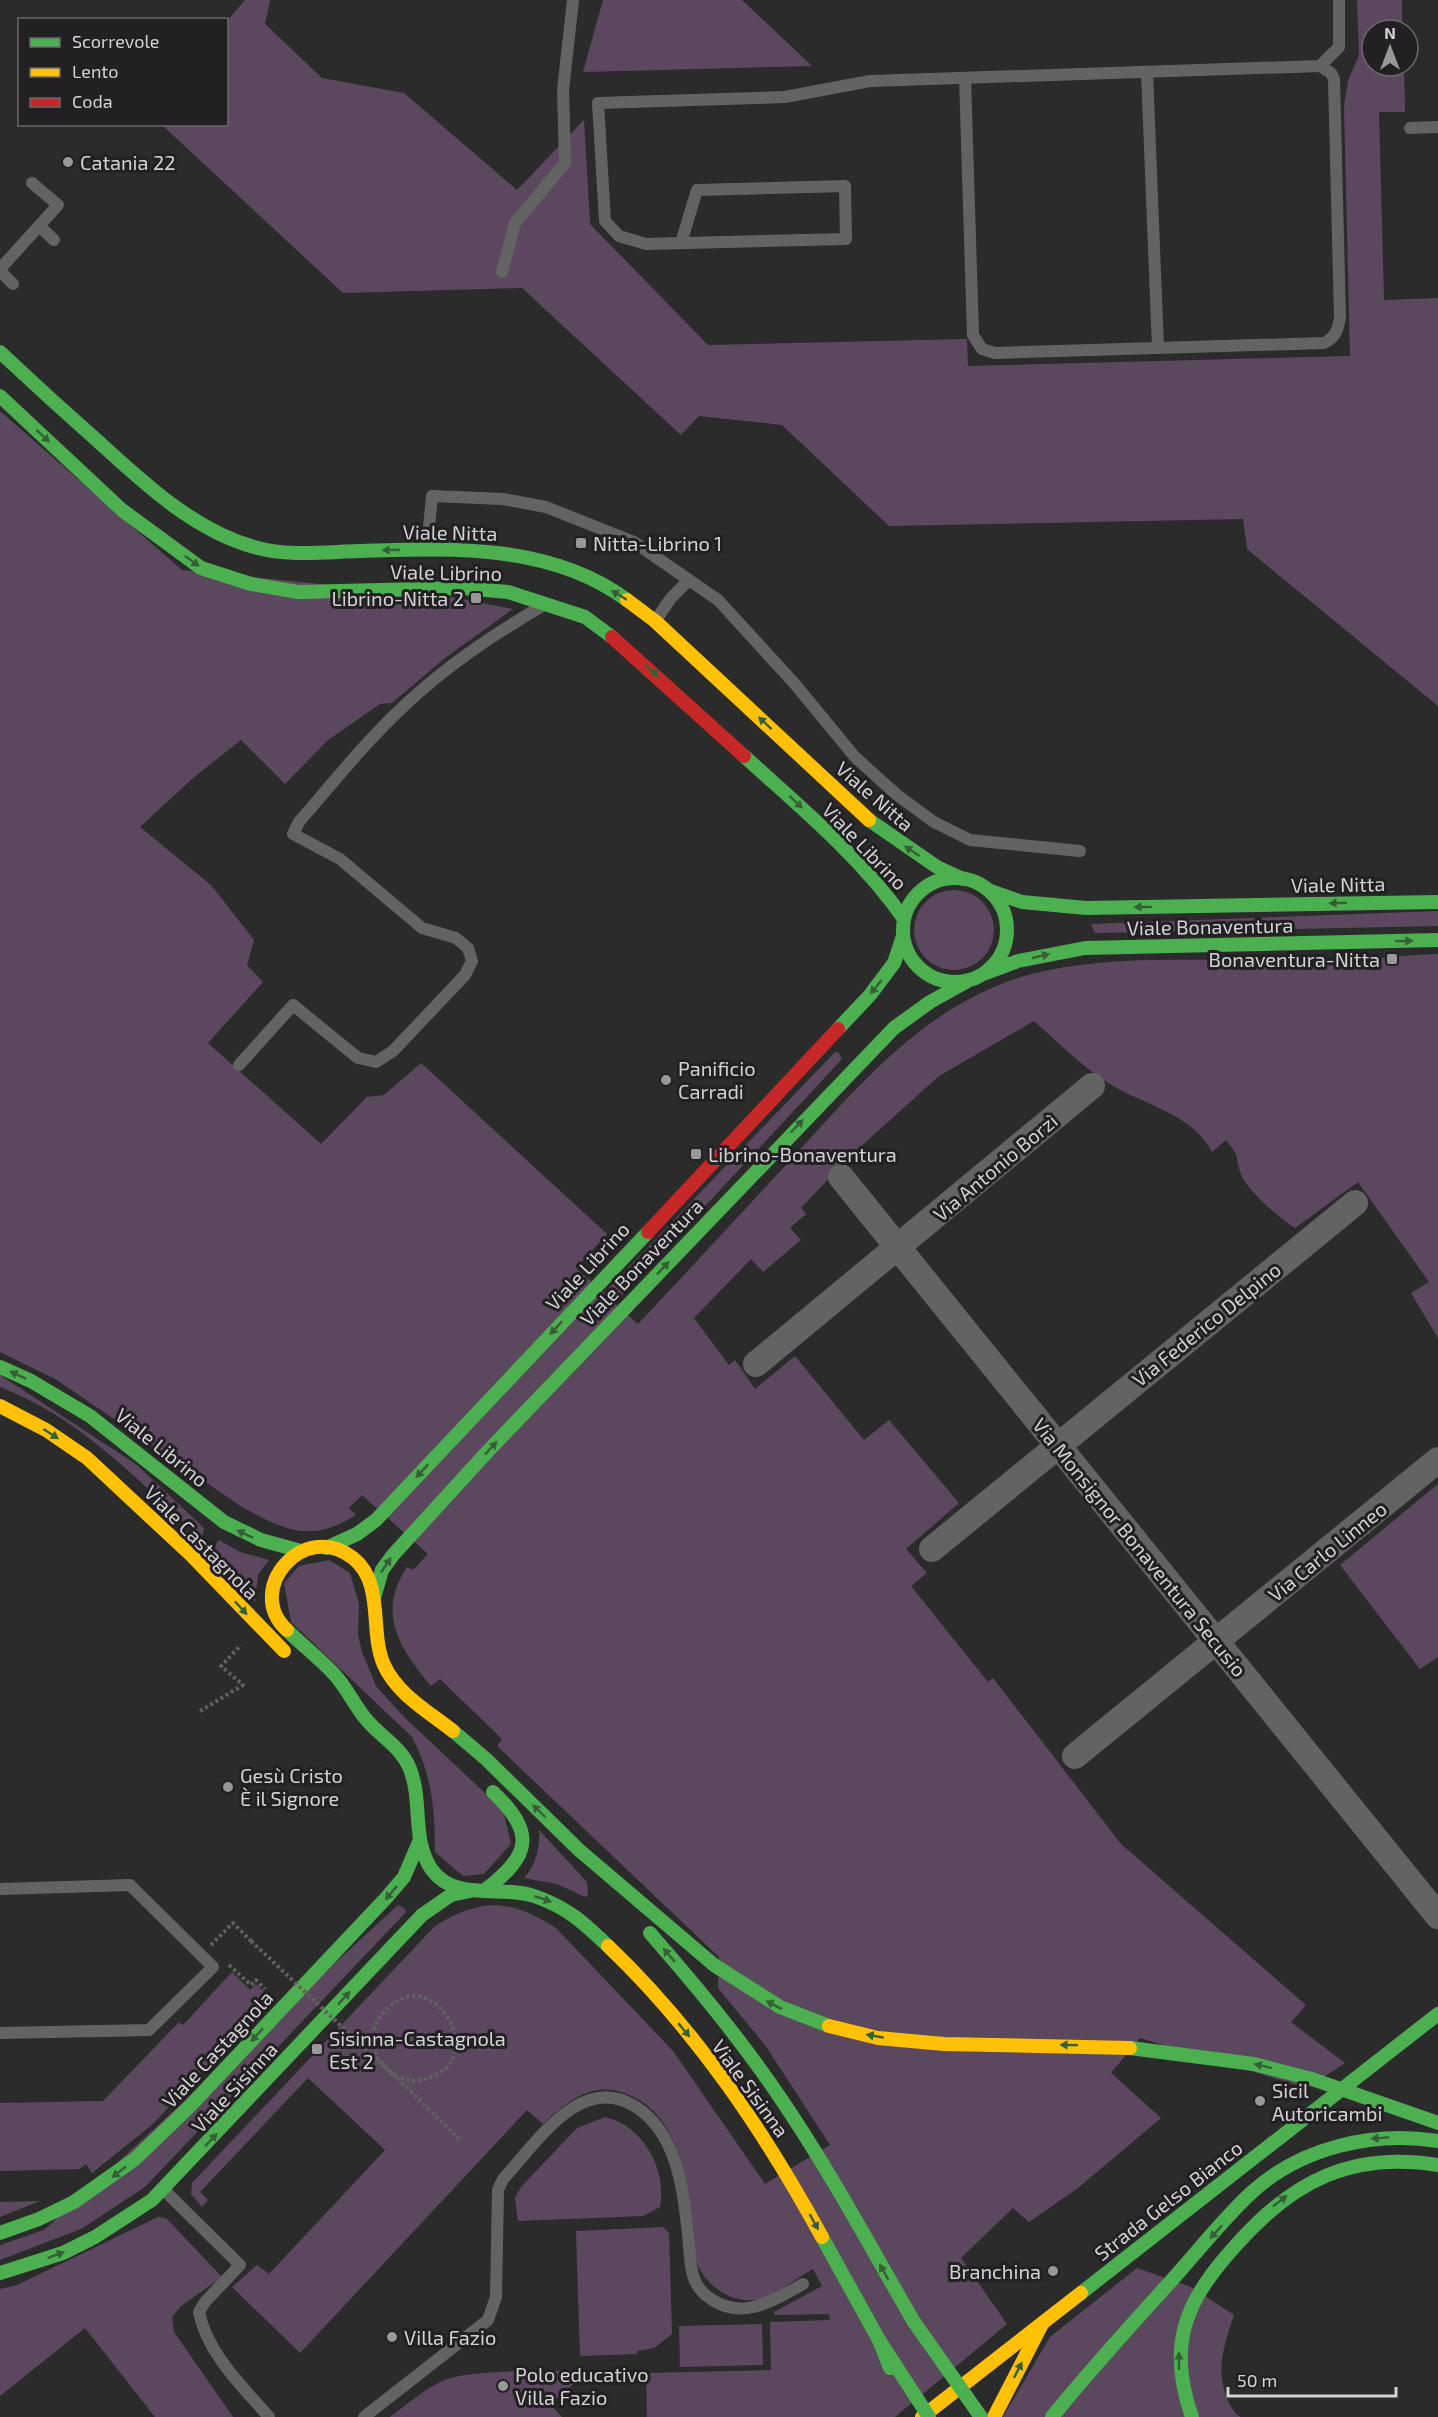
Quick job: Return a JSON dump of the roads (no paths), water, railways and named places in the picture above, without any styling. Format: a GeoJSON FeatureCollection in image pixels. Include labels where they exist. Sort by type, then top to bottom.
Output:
{"type":"FeatureCollection","features":[{"type":"Feature","properties":{"kind":"main road","name":"Viale Nitta"},"geometry":{"type":"LineString","coordinates":[[0,352],[146,484],[188,515],[219,534],[257,548],[299,551],[461,548],[514,554],[562,567],[602,586],[638,607],[655,621],[876,826],[937,867],[963,879]]}},
{"type":"Feature","properties":{"kind":"main road","name":"Viale Librino"},"geometry":{"type":"LineString","coordinates":[[0,396],[122,510],[201,568],[251,584],[298,592],[463,588],[508,592],[548,603],[585,617],[643,663],[850,853],[883,889],[904,920]]}},
{"type":"Feature","properties":{"kind":"main road"},"geometry":{"type":"LineString","coordinates":[[944,879],[963,879],[988,890],[1001,906],[1007,932],[1000,958],[986,973],[966,982],[946,982],[921,971],[908,955],[903,936],[904,920],[912,901],[925,887],[944,879]]}},
{"type":"Feature","properties":{"kind":"main road","name":"Viale Nitta"},"geometry":{"type":"LineString","coordinates":[[988,890],[1022,902],[1086,908],[1438,902]]}},
{"type":"Feature","properties":{"kind":"main road","name":"Viale Librino"},"geometry":{"type":"LineString","coordinates":[[0,1367],[41,1386],[117,1434],[241,1533],[264,1543],[301,1551],[327,1548],[361,1533],[383,1513],[870,995],[894,963],[903,936]]}},
{"type":"Feature","properties":{"kind":"main road","name":"Viale Bonaventura"},"geometry":{"type":"LineString","coordinates":[[986,973],[1018,961],[1085,948],[1438,940]]}},
{"type":"Feature","properties":{"kind":"main road","name":"Viale Bonaventura"},"geometry":{"type":"LineString","coordinates":[[374,1598],[382,1570],[622,1310],[894,1028],[930,1002],[966,982]]}},
{"type":"Feature","properties":{"kind":"main road","name":"Viale Castagnola"},"geometry":{"type":"LineString","coordinates":[[0,1406],[46,1430],[87,1458],[191,1556],[292,1658]]}},
{"type":"Feature","properties":{"kind":"main road"},"geometry":{"type":"LineString","coordinates":[[327,1548],[343,1552],[362,1566],[374,1598],[373,1621],[377,1649],[385,1667],[418,1705],[450,1749]]}},
{"type":"Feature","properties":{"kind":"main road"},"geometry":{"type":"LineString","coordinates":[[301,1551],[290,1557],[276,1575],[271,1591],[274,1614],[279,1623],[335,1675],[366,1720]]}},
{"type":"Feature","properties":{"kind":"main road"},"geometry":{"type":"LineString","coordinates":[[332,1694],[396,1747],[410,1768],[419,1809],[419,1842],[432,1870],[444,1881],[470,1891]]}},
{"type":"Feature","properties":{"kind":"main road"},"geometry":{"type":"LineString","coordinates":[[418,1705],[470,1744],[581,1851],[673,1931],[741,1985],[790,2013],[829,2026],[878,2038],[1130,2048],[1254,2064],[1312,2079],[1438,2123]]}},
{"type":"Feature","properties":{"kind":"main road"},"geometry":{"type":"LineString","coordinates":[[481,1781],[514,1812],[522,1834],[519,1855],[513,1867],[505,1876],[485,1890]]}},
{"type":"Feature","properties":{"kind":"main road","name":"Viale Castagnola"},"geometry":{"type":"LineString","coordinates":[[0,2233],[44,2217],[86,2196],[149,2149],[387,1897],[404,1877],[419,1842]]}},
{"type":"Feature","properties":{"kind":"main road"},"geometry":{"type":"LineString","coordinates":[[581,1851],[722,2017],[763,2073],[815,2154],[914,2322],[963,2417]]}},
{"type":"Feature","properties":{"kind":"main road","name":"Viale Sisinna"},"geometry":{"type":"LineString","coordinates":[[0,2273],[63,2253],[95,2237],[164,2190],[422,1915],[452,1894],[509,1890],[553,1903],[575,1916],[597,1935],[678,2023],[735,2092],[786,2171],[879,2340]]}},
{"type":"Feature","properties":{"kind":"main road","name":"Strada Gelso Bianco"},"geometry":{"type":"LineString","coordinates":[[922,2417],[932,2413],[1438,2014]]}},
{"type":"Feature","properties":{"kind":"main road"},"geometry":{"type":"LineString","coordinates":[[1052,2417],[1088,2373],[1252,2192],[1276,2174],[1303,2158],[1335,2146],[1366,2139],[1397,2137],[1438,2141]]}},
{"type":"Feature","properties":{"kind":"main road"},"geometry":{"type":"LineString","coordinates":[[1192,2417],[1182,2394],[1178,2362],[1182,2332],[1191,2305],[1208,2277],[1268,2211],[1310,2182],[1341,2169],[1396,2162],[1438,2165]]}},
{"type":"Feature","properties":{"kind":"main road"},"geometry":{"type":"LineString","coordinates":[[914,2322],[981,2417]]}},
{"type":"Feature","properties":{"kind":"main road"},"geometry":{"type":"LineString","coordinates":[[994,2417],[1042,2324]]}},
{"type":"Feature","properties":{"kind":"main road"},"geometry":{"type":"LineString","coordinates":[[879,2340],[905,2406]]}},
{"type":"Feature","properties":{"kind":"main road"},"geometry":{"type":"LineString","coordinates":[[879,2340],[932,2413],[951,2417]]}},
{"type":"Feature","properties":{"kind":"street","name":"Via Antonio Borzì"},"geometry":{"type":"LineString","coordinates":[[756,1364],[1092,1086]]}},
{"type":"Feature","properties":{"kind":"street","name":"Via Monsignor Bonaventura Secusio"},"geometry":{"type":"LineString","coordinates":[[841,1178],[1438,1916]]}},
{"type":"Feature","properties":{"kind":"street","name":"Via Federico Delpino"},"geometry":{"type":"LineString","coordinates":[[932,1549],[1057,1444],[1355,1203]]}},
{"type":"Feature","properties":{"kind":"street","name":"Via Carlo Linneo"},"geometry":{"type":"LineString","coordinates":[[1075,1756],[1438,1460]]}},
{"type":"Feature","properties":{"kind":"lane"},"geometry":{"type":"LineString","coordinates":[[502,272],[514,223],[565,163],[563,90],[573,0]]}},
{"type":"Feature","properties":{"kind":"lane"},"geometry":{"type":"LineString","coordinates":[[1320,66],[1339,47],[1339,0]]}},
{"type":"Feature","properties":{"kind":"lane"},"geometry":{"type":"LineString","coordinates":[[681,243],[697,190],[845,186],[846,239],[646,244],[619,236],[605,221],[598,103],[785,97],[870,81],[1320,66],[1331,73],[1334,79],[1340,317],[1338,330],[1333,338],[1324,343],[995,353],[981,349],[973,335],[965,78]]}},
{"type":"Feature","properties":{"kind":"lane"},"geometry":{"type":"LineString","coordinates":[[1147,72],[1158,348]]}},
{"type":"Feature","properties":{"kind":"lane"},"geometry":{"type":"LineString","coordinates":[[1410,129],[1438,127]]}},
{"type":"Feature","properties":{"kind":"lane"},"geometry":{"type":"LineString","coordinates":[[13,284],[0,270],[58,205],[32,183]]}},
{"type":"Feature","properties":{"kind":"lane"},"geometry":{"type":"LineString","coordinates":[[39,226],[54,240]]}},
{"type":"Feature","properties":{"kind":"lane"},"geometry":{"type":"LineString","coordinates":[[427,549],[432,496],[503,499],[546,507],[634,542],[718,600],[748,630],[855,757],[897,795],[934,822],[970,840],[1080,852]]}},
{"type":"Feature","properties":{"kind":"lane"},"geometry":{"type":"LineString","coordinates":[[655,621],[671,598],[689,580]]}},
{"type":"Feature","properties":{"kind":"lane"},"geometry":{"type":"LineString","coordinates":[[239,1065],[293,1005],[358,1058],[376,1062],[393,1051],[465,975],[472,961],[468,948],[456,938],[422,928],[340,859],[292,834],[299,822],[357,755],[404,705],[481,642],[548,603]]}},
{"type":"Feature","properties":{"kind":"lane"},"geometry":{"type":"LineString","coordinates":[[0,1889],[130,1885],[213,1967],[149,2030],[0,2033]]}},
{"type":"Feature","properties":{"kind":"lane"},"geometry":{"type":"LineString","coordinates":[[364,2417],[488,2320],[495,2297],[498,2190],[503,2180],[568,2110],[591,2098],[606,2097],[632,2104],[643,2111],[664,2135],[671,2150],[679,2180],[688,2236],[689,2268],[696,2284],[710,2299],[729,2308],[757,2309],[803,2284]]}},
{"type":"Feature","properties":{"kind":"lane"},"geometry":{"type":"LineString","coordinates":[[164,2190],[240,2265],[205,2302],[199,2312],[201,2323],[206,2336],[236,2379],[268,2417]]}},
{"type":"Feature","properties":{"kind":"place","name":"Catania 22"},"geometry":{"type":"Point","coordinates":[68,162]}},
{"type":"Feature","properties":{"kind":"place","name":"Nitta-Librino 1"},"geometry":{"type":"Point","coordinates":[581,543]}},
{"type":"Feature","properties":{"kind":"place","name":"Librino-Nitta 2"},"geometry":{"type":"Point","coordinates":[476,598]}},
{"type":"Feature","properties":{"kind":"place","name":"Bonaventura-Nitta"},"geometry":{"type":"Point","coordinates":[1392,959]}},
{"type":"Feature","properties":{"kind":"place","name":"Panificio Carradi"},"geometry":{"type":"Point","coordinates":[666,1080]}},
{"type":"Feature","properties":{"kind":"place","name":"Librino-Bonaventura"},"geometry":{"type":"Point","coordinates":[696,1154]}},
{"type":"Feature","properties":{"kind":"place","name":"Gesù Cristo È il Signore"},"geometry":{"type":"Point","coordinates":[228,1787]}},
{"type":"Feature","properties":{"kind":"place","name":"Sisinna-Castagnola Est 2"},"geometry":{"type":"Point","coordinates":[317,2049]}},
{"type":"Feature","properties":{"kind":"place","name":"Sicil Autoricambi"},"geometry":{"type":"Point","coordinates":[1260,2101]}},
{"type":"Feature","properties":{"kind":"place","name":"Branchina"},"geometry":{"type":"Point","coordinates":[1053,2271]}},
{"type":"Feature","properties":{"kind":"place","name":"Villa Fazio"},"geometry":{"type":"Point","coordinates":[392,2337]}},
{"type":"Feature","properties":{"kind":"place","name":"Polo educativo Villa Fazio"},"geometry":{"type":"Point","coordinates":[503,2386]}}]}
